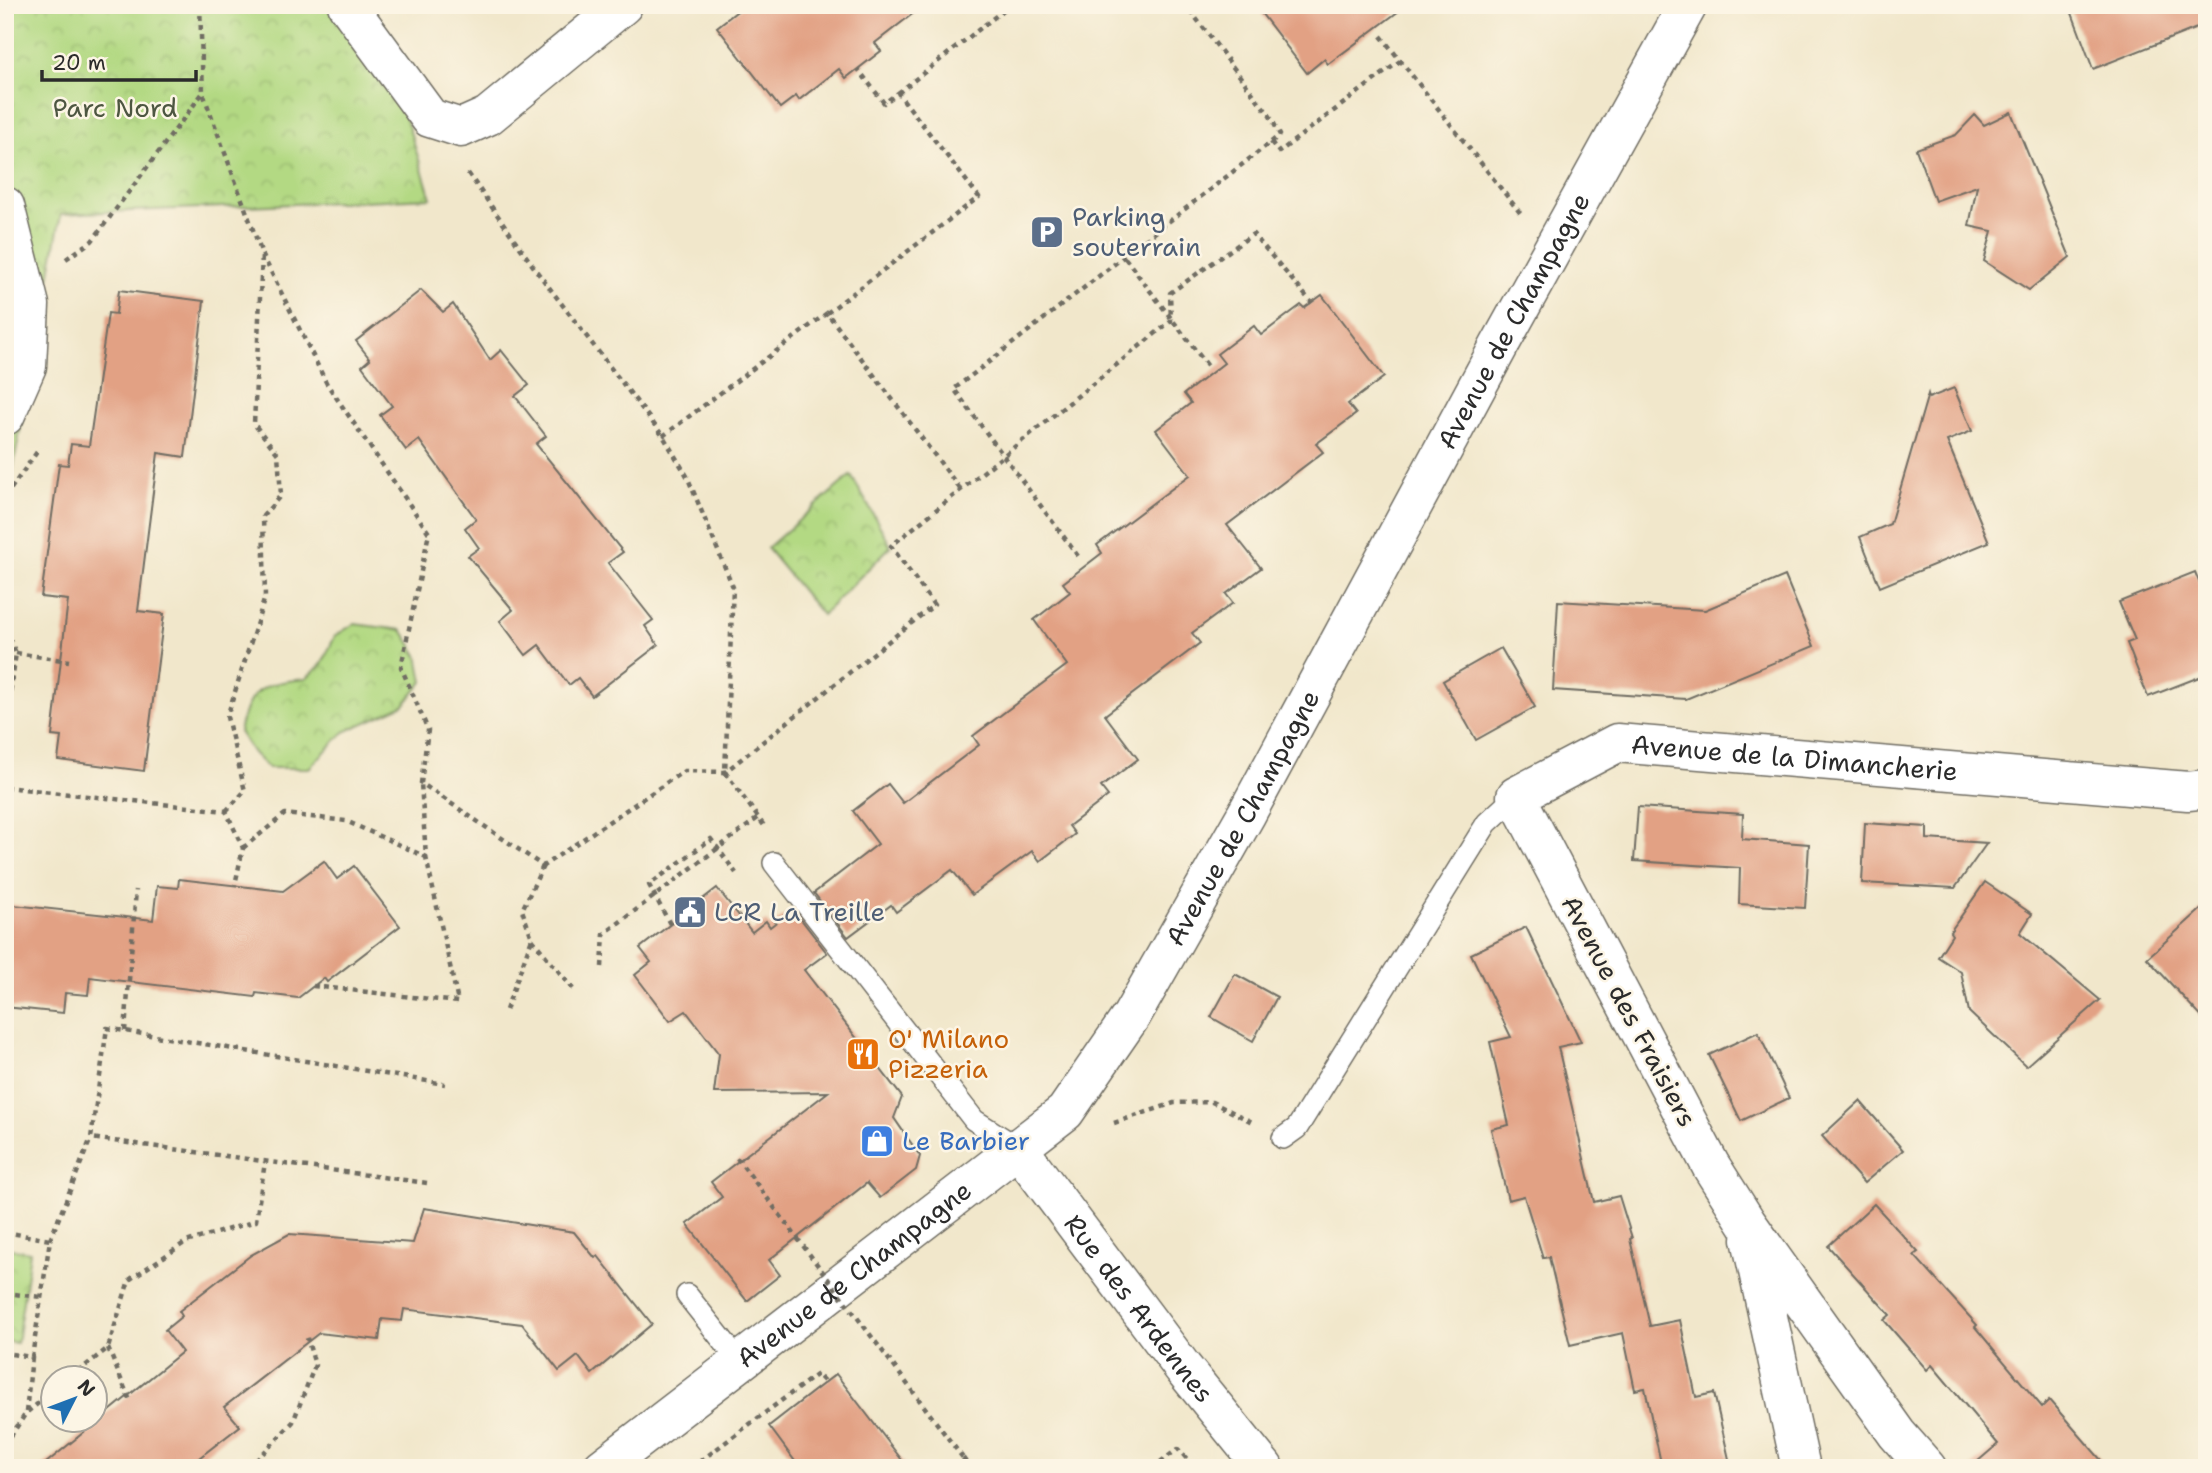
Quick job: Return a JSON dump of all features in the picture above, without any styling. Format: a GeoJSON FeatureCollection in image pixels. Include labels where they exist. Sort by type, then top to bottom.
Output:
{"type":"FeatureCollection","features":[{"type":"Feature","properties":{"kind":"street"},"geometry":{"type":"LineString","coordinates":[[356,9],[430,118],[461,128],[488,116],[623,5]]}},
{"type":"Feature","properties":{"kind":"street","name":"Avenue de Champagne"},"geometry":{"type":"LineString","coordinates":[[602,1468],[1065,1112],[1132,1014],[1240,825],[1688,5]]}},
{"type":"Feature","properties":{"kind":"street"},"geometry":{"type":"LineString","coordinates":[[5,206],[30,305],[27,366],[5,416]]}},
{"type":"Feature","properties":{"kind":"street","name":"Avenue de la Dimancherie"},"geometry":{"type":"LineString","coordinates":[[1516,796],[1616,743],[2201,797]]}},
{"type":"Feature","properties":{"kind":"street","name":"Avenue des Fraisiers"},"geometry":{"type":"LineString","coordinates":[[1516,796],[1711,1166],[1748,1223],[1898,1434],[1927,1468]]}},
{"type":"Feature","properties":{"kind":"street","name":"Rue des Ardennes"},"geometry":{"type":"LineString","coordinates":[[1018,1148],[1183,1368],[1264,1468]]}},
{"type":"Feature","properties":{"kind":"street"},"geometry":{"type":"LineString","coordinates":[[1748,1223],[1801,1468]]}},
{"type":"Feature","properties":{"kind":"lane","name":"Avenue de la Dimancherie"},"geometry":{"type":"LineString","coordinates":[[1283,1138],[1297,1128],[1487,824],[1516,796]]}},
{"type":"Feature","properties":{"kind":"lane"},"geometry":{"type":"LineString","coordinates":[[774,863],[974,1120],[1018,1148]]}},
{"type":"Feature","properties":{"kind":"lane"},"geometry":{"type":"LineString","coordinates":[[687,1295],[740,1362]]}},
{"type":"Feature","properties":{"kind":"path"},"geometry":{"type":"LineString","coordinates":[[200,5],[203,93],[262,254],[327,384],[429,533],[401,667],[428,730],[421,783],[426,857],[458,1002],[313,986]]}},
{"type":"Feature","properties":{"kind":"path"},"geometry":{"type":"LineString","coordinates":[[858,69],[884,103],[1010,5]]}},
{"type":"Feature","properties":{"kind":"path"},"geometry":{"type":"LineString","coordinates":[[1078,556],[954,389],[1280,135],[1270,116],[1186,5]]}},
{"type":"Feature","properties":{"kind":"path"},"geometry":{"type":"LineString","coordinates":[[1381,36],[1552,253]]}},
{"type":"Feature","properties":{"kind":"path"},"geometry":{"type":"LineString","coordinates":[[1271,142],[1279,152],[1400,61]]}},
{"type":"Feature","properties":{"kind":"path"},"geometry":{"type":"LineString","coordinates":[[26,287],[92,241],[203,93]]}},
{"type":"Feature","properties":{"kind":"path"},"geometry":{"type":"LineString","coordinates":[[663,436],[979,197],[898,93]]}},
{"type":"Feature","properties":{"kind":"path"},"geometry":{"type":"LineString","coordinates":[[430,118],[538,273],[663,436],[687,476],[733,587],[725,772],[773,837],[774,863],[745,884],[711,839],[649,885],[670,924]]}},
{"type":"Feature","properties":{"kind":"path"},"geometry":{"type":"LineString","coordinates":[[1171,321],[1170,293],[1253,234],[1312,303]]}},
{"type":"Feature","properties":{"kind":"path"},"geometry":{"type":"LineString","coordinates":[[226,811],[246,791],[228,717],[265,597],[263,516],[281,495],[278,454],[254,424],[262,254]]}},
{"type":"Feature","properties":{"kind":"path"},"geometry":{"type":"LineString","coordinates":[[1125,258],[1210,369]]}},
{"type":"Feature","properties":{"kind":"path"},"geometry":{"type":"LineString","coordinates":[[827,313],[961,490]]}},
{"type":"Feature","properties":{"kind":"path"},"geometry":{"type":"LineString","coordinates":[[573,989],[532,938],[522,910],[543,866],[684,771],[725,772],[934,606],[891,546],[1171,321]]}},
{"type":"Feature","properties":{"kind":"path"},"geometry":{"type":"LineString","coordinates":[[5,629],[16,653],[5,729]]}},
{"type":"Feature","properties":{"kind":"path"},"geometry":{"type":"LineString","coordinates":[[16,653],[69,661]]}},
{"type":"Feature","properties":{"kind":"path"},"geometry":{"type":"LineString","coordinates":[[421,783],[543,866]]}},
{"type":"Feature","properties":{"kind":"path"},"geometry":{"type":"LineString","coordinates":[[5,787],[226,811]]}},
{"type":"Feature","properties":{"kind":"path"},"geometry":{"type":"LineString","coordinates":[[226,811],[243,848]]}},
{"type":"Feature","properties":{"kind":"path"},"geometry":{"type":"LineString","coordinates":[[234,886],[243,848],[285,814],[346,821],[426,857]]}},
{"type":"Feature","properties":{"kind":"path"},"geometry":{"type":"LineString","coordinates":[[602,967],[604,934],[758,817]]}},
{"type":"Feature","properties":{"kind":"path"},"geometry":{"type":"LineString","coordinates":[[125,1031],[136,890]]}},
{"type":"Feature","properties":{"kind":"path"},"geometry":{"type":"LineString","coordinates":[[506,1010],[532,938]]}},
{"type":"Feature","properties":{"kind":"path"},"geometry":{"type":"LineString","coordinates":[[26,1413],[50,1240],[92,1138],[107,1028],[444,1084]]}},
{"type":"Feature","properties":{"kind":"path"},"geometry":{"type":"LineString","coordinates":[[1065,1112],[1093,1130],[1174,1103],[1212,1102],[1231,1111]]}},
{"type":"Feature","properties":{"kind":"path"},"geometry":{"type":"LineString","coordinates":[[92,1138],[427,1184]]}},
{"type":"Feature","properties":{"kind":"path"},"geometry":{"type":"LineString","coordinates":[[737,1158],[968,1466]]}},
{"type":"Feature","properties":{"kind":"path"},"geometry":{"type":"LineString","coordinates":[[88,1364],[108,1348],[129,1280],[186,1242],[256,1221],[265,1162]]}},
{"type":"Feature","properties":{"kind":"path"},"geometry":{"type":"LineString","coordinates":[[5,1232],[50,1240]]}},
{"type":"Feature","properties":{"kind":"path"},"geometry":{"type":"LineString","coordinates":[[5,1293],[41,1297]]}},
{"type":"Feature","properties":{"kind":"path"},"geometry":{"type":"LineString","coordinates":[[249,1468],[293,1422],[315,1365],[307,1338]]}},
{"type":"Feature","properties":{"kind":"path"},"geometry":{"type":"LineString","coordinates":[[108,1348],[131,1403]]}},
{"type":"Feature","properties":{"kind":"path"},"geometry":{"type":"LineString","coordinates":[[5,1353],[32,1357]]}},
{"type":"Feature","properties":{"kind":"path"},"geometry":{"type":"LineString","coordinates":[[696,1468],[695,1465],[817,1374],[825,1382]]}},
{"type":"Feature","properties":{"kind":"path"},"geometry":{"type":"LineString","coordinates":[[5,1445],[26,1413],[38,1403]]}},
{"type":"Feature","properties":{"kind":"path"},"geometry":{"type":"LineString","coordinates":[[1152,1468],[1178,1448],[1195,1468]]}},
{"type":"Feature","properties":{"kind":"path"},"geometry":{"type":"LineString","coordinates":[[882,1465],[968,1466]]}},
{"type":"Feature","properties":{"kind":"green space","name":"Parc Nord"},"geometry":{"type":"Polygon","coordinates":[[[5,5],[370,5],[431,198],[61,214],[5,511],[5,5]]]}},
{"type":"Feature","properties":{"kind":"green space"},"geometry":{"type":"Polygon","coordinates":[[[851,475],[891,546],[822,615],[767,548],[851,475]]]}},
{"type":"Feature","properties":{"kind":"green space"},"geometry":{"type":"Polygon","coordinates":[[[354,624],[402,630],[418,655],[423,682],[404,705],[344,732],[309,768],[268,768],[253,753],[239,732],[248,705],[260,690],[279,683],[306,679],[322,664],[335,636],[354,624]]]}},
{"type":"Feature","properties":{"kind":"green space"},"geometry":{"type":"Polygon","coordinates":[[[5,1248],[30,1252],[17,1343],[5,1341],[5,1248]]]}},
{"type":"Feature","properties":{"kind":"building"},"geometry":{"type":"Polygon","coordinates":[[[745,5],[924,5],[875,43],[881,51],[846,78],[839,69],[799,100],[796,96],[780,108],[717,27],[745,5]]]}},
{"type":"Feature","properties":{"kind":"building"},"geometry":{"type":"Polygon","coordinates":[[[1255,5],[1407,5],[1328,64],[1324,59],[1307,73],[1255,5]]]}},
{"type":"Feature","properties":{"kind":"building"},"geometry":{"type":"Polygon","coordinates":[[[2069,5],[2207,5],[2207,24],[2093,69],[2069,5]]]}},
{"type":"Feature","properties":{"kind":"building"},"geometry":{"type":"Polygon","coordinates":[[[2011,112],[2070,257],[2029,290],[1984,261],[1992,231],[1969,226],[1977,186],[1935,201],[1916,149],[1956,135],[1975,115],[1984,125],[2011,112]]]}},
{"type":"Feature","properties":{"kind":"building"},"geometry":{"type":"Polygon","coordinates":[[[119,290],[204,301],[185,457],[158,453],[138,611],[164,614],[144,771],[58,760],[61,737],[52,736],[68,600],[41,597],[59,464],[68,465],[71,444],[89,446],[108,313],[116,314],[119,290]]]}},
{"type":"Feature","properties":{"kind":"building"},"geometry":{"type":"Polygon","coordinates":[[[421,290],[443,312],[453,304],[490,360],[501,350],[529,385],[515,396],[546,436],[536,444],[623,552],[608,563],[653,620],[645,626],[658,645],[592,696],[578,678],[569,685],[539,645],[526,655],[500,621],[513,610],[468,556],[479,548],[465,528],[476,519],[419,440],[406,450],[380,415],[392,406],[362,366],[370,359],[356,341],[421,290]]]}},
{"type":"Feature","properties":{"kind":"building"},"geometry":{"type":"Polygon","coordinates":[[[1322,295],[1384,377],[1348,404],[1356,414],[1316,444],[1323,452],[1227,525],[1261,568],[1226,594],[1233,603],[1192,633],[1200,643],[1105,715],[1138,759],[1101,787],[1108,796],[1069,826],[1075,834],[1040,861],[1032,851],[972,895],[952,870],[896,912],[891,905],[848,937],[814,893],[878,844],[853,811],[888,784],[903,803],[979,745],[973,736],[1067,665],[1034,620],[1070,592],[1063,583],[1102,553],[1097,545],[1190,475],[1156,430],[1191,403],[1184,394],[1224,363],[1217,354],[1254,326],[1261,335],[1301,305],[1304,308],[1322,295]]]}},
{"type":"Feature","properties":{"kind":"building"},"geometry":{"type":"Polygon","coordinates":[[[1954,388],[1972,431],[1947,441],[1989,542],[1880,587],[1860,537],[1890,524],[1928,394],[1929,398],[1954,388]]]}},
{"type":"Feature","properties":{"kind":"building"},"geometry":{"type":"Polygon","coordinates":[[[2195,572],[2207,601],[2207,674],[2148,697],[2127,643],[2135,640],[2119,602],[2195,572]]]}},
{"type":"Feature","properties":{"kind":"building"},"geometry":{"type":"Polygon","coordinates":[[[1785,576],[1814,646],[1686,699],[1553,690],[1558,601],[1705,610],[1785,576]]]}},
{"type":"Feature","properties":{"kind":"building"},"geometry":{"type":"Polygon","coordinates":[[[1501,648],[1535,707],[1476,740],[1443,681],[1501,648]]]}},
{"type":"Feature","properties":{"kind":"building"},"geometry":{"type":"Polygon","coordinates":[[[1638,807],[1743,814],[1742,839],[1809,844],[1805,908],[1739,904],[1740,868],[1634,861],[1638,807]]]}},
{"type":"Feature","properties":{"kind":"building"},"geometry":{"type":"Polygon","coordinates":[[[1865,823],[1927,827],[1927,839],[1987,843],[1955,888],[1862,883],[1865,823]]]}},
{"type":"Feature","properties":{"kind":"building"},"geometry":{"type":"Polygon","coordinates":[[[324,861],[337,879],[354,866],[400,926],[327,982],[324,978],[298,998],[256,993],[255,997],[90,977],[88,995],[65,993],[63,1013],[5,1007],[5,904],[153,920],[157,886],[178,888],[179,879],[283,891],[324,861]]]}},
{"type":"Feature","properties":{"kind":"building"},"geometry":{"type":"Polygon","coordinates":[[[1985,882],[2032,914],[2020,933],[2100,1000],[2026,1066],[1969,1012],[1961,972],[1938,957],[1952,935],[1950,932],[1985,882]]]}},
{"type":"Feature","properties":{"kind":"building"},"geometry":{"type":"Polygon","coordinates":[[[717,888],[752,932],[766,921],[770,927],[793,909],[827,953],[804,970],[902,1097],[894,1118],[920,1156],[916,1170],[880,1198],[867,1183],[769,1260],[780,1275],[747,1301],[687,1224],[722,1197],[711,1182],[828,1092],[714,1093],[719,1054],[686,1011],[670,1021],[635,975],[651,962],[640,948],[717,888]]]}},
{"type":"Feature","properties":{"kind":"building"},"geometry":{"type":"Polygon","coordinates":[[[2207,904],[2207,1023],[2147,958],[2207,904]]]}},
{"type":"Feature","properties":{"kind":"building"},"geometry":{"type":"Polygon","coordinates":[[[1526,927],[1581,1042],[1558,1047],[1594,1202],[1619,1196],[1632,1238],[1630,1239],[1650,1326],[1680,1320],[1696,1397],[1714,1393],[1731,1468],[1662,1468],[1645,1388],[1635,1390],[1623,1333],[1570,1345],[1549,1257],[1543,1258],[1524,1196],[1508,1200],[1491,1129],[1509,1125],[1490,1042],[1511,1037],[1471,954],[1526,927]]]}},
{"type":"Feature","properties":{"kind":"building"},"geometry":{"type":"Polygon","coordinates":[[[1235,974],[1277,997],[1253,1041],[1211,1017],[1235,974]]]}},
{"type":"Feature","properties":{"kind":"building"},"geometry":{"type":"Polygon","coordinates":[[[1758,1032],[1789,1098],[1741,1121],[1709,1055],[1758,1032]]]}},
{"type":"Feature","properties":{"kind":"building"},"geometry":{"type":"Polygon","coordinates":[[[1860,1101],[1903,1150],[1864,1183],[1822,1136],[1860,1101]]]}},
{"type":"Feature","properties":{"kind":"building"},"geometry":{"type":"Polygon","coordinates":[[[1874,1204],[1918,1252],[1914,1255],[1977,1325],[1975,1327],[2042,1407],[2049,1400],[2108,1468],[1970,1468],[1998,1444],[1932,1365],[1927,1370],[1884,1320],[1890,1315],[1828,1246],[1874,1204]]]}},
{"type":"Feature","properties":{"kind":"building"},"geometry":{"type":"Polygon","coordinates":[[[424,1208],[574,1232],[595,1258],[598,1256],[652,1324],[592,1374],[578,1356],[559,1371],[522,1324],[404,1309],[402,1321],[382,1319],[379,1340],[319,1333],[224,1407],[240,1426],[186,1468],[40,1468],[82,1434],[108,1434],[108,1412],[182,1352],[165,1330],[182,1316],[179,1311],[251,1255],[289,1234],[413,1243],[424,1208]]]}},
{"type":"Feature","properties":{"kind":"building"},"geometry":{"type":"Polygon","coordinates":[[[836,1374],[908,1468],[800,1468],[769,1426],[836,1374]]]}},
{"type":"Feature","properties":{"kind":"place","name":"Parking souterrain"},"geometry":{"type":"Point","coordinates":[1047,232]}},
{"type":"Feature","properties":{"kind":"place","name":"LCR La Treille"},"geometry":{"type":"Point","coordinates":[690,912]}},
{"type":"Feature","properties":{"kind":"place","name":"O' Milano Pizzeria"},"geometry":{"type":"Point","coordinates":[863,1054]}},
{"type":"Feature","properties":{"kind":"place","name":"Le Barbier"},"geometry":{"type":"Point","coordinates":[877,1141]}}]}
